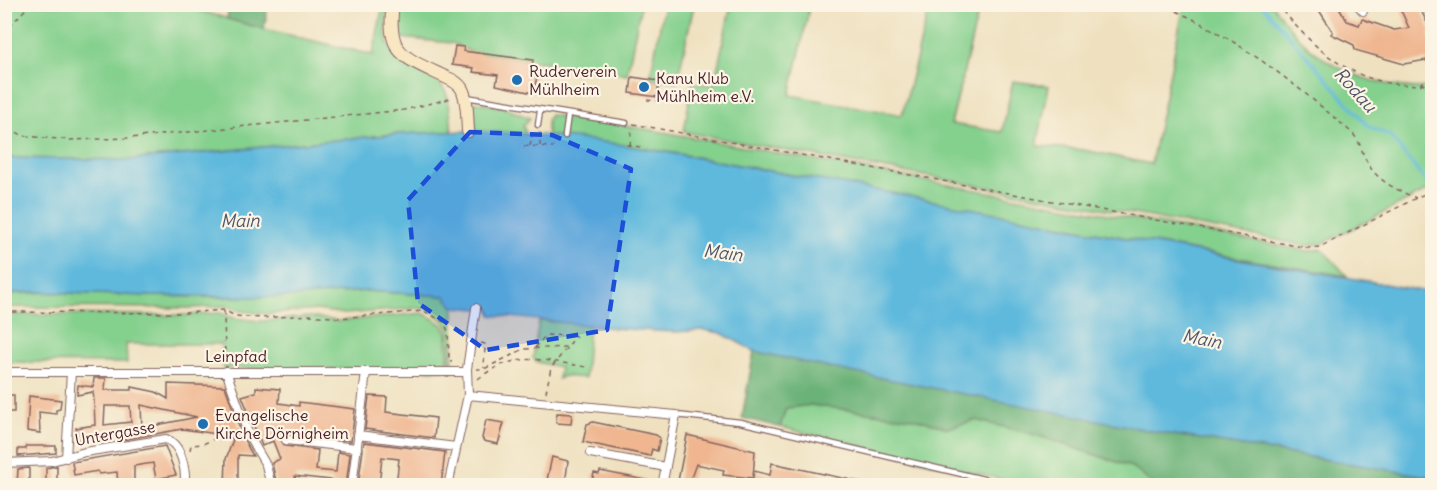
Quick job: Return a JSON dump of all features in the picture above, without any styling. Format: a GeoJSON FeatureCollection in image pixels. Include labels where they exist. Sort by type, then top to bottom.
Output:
{"type":"FeatureCollection","features":[{"type":"Feature","properties":{"kind":"street"},"geometry":{"type":"LineString","coordinates":[[393,4],[389,28],[400,51],[417,64],[455,82],[465,97],[468,131]]}},
{"type":"Feature","properties":{"kind":"street"},"geometry":{"type":"LineString","coordinates":[[1426,4],[1432,17]]}},
{"type":"Feature","properties":{"kind":"street"},"geometry":{"type":"LineString","coordinates":[[448,486],[468,391],[467,371],[476,308]]}},
{"type":"Feature","properties":{"kind":"street"},"geometry":{"type":"LineString","coordinates":[[226,371],[249,436],[266,465],[271,486]]}},
{"type":"Feature","properties":{"kind":"street","name":"Leinpfad"},"geometry":{"type":"LineString","coordinates":[[4,372],[467,371]]}},
{"type":"Feature","properties":{"kind":"street","name":"Untergasse"},"geometry":{"type":"LineString","coordinates":[[66,458],[71,372]]}},
{"type":"Feature","properties":{"kind":"street"},"geometry":{"type":"LineString","coordinates":[[352,486],[366,372]]}},
{"type":"Feature","properties":{"kind":"street"},"geometry":{"type":"LineString","coordinates":[[468,391],[544,402],[676,415],[662,486]]}},
{"type":"Feature","properties":{"kind":"street"},"geometry":{"type":"LineString","coordinates":[[358,435],[456,447]]}},
{"type":"Feature","properties":{"kind":"street","name":"Untergasse"},"geometry":{"type":"LineString","coordinates":[[4,463],[52,461],[156,440],[170,440],[180,455]]}},
{"type":"Feature","properties":{"kind":"street"},"geometry":{"type":"LineString","coordinates":[[286,440],[357,448]]}},
{"type":"Feature","properties":{"kind":"street"},"geometry":{"type":"LineString","coordinates":[[590,453],[666,467]]}},
{"type":"Feature","properties":{"kind":"street"},"geometry":{"type":"LineString","coordinates":[[180,455],[185,468],[185,486]]}},
{"type":"Feature","properties":{"kind":"lane"},"geometry":{"type":"LineString","coordinates":[[465,97],[540,111],[626,123]]}},
{"type":"Feature","properties":{"kind":"lane"},"geometry":{"type":"LineString","coordinates":[[538,125],[540,111]]}},
{"type":"Feature","properties":{"kind":"lane"},"geometry":{"type":"LineString","coordinates":[[566,136],[568,115]]}},
{"type":"Feature","properties":{"kind":"lane"},"geometry":{"type":"LineString","coordinates":[[676,415],[741,422],[1012,486]]}},
{"type":"Feature","properties":{"kind":"path"},"geometry":{"type":"LineString","coordinates":[[4,33],[30,4]]}},
{"type":"Feature","properties":{"kind":"path"},"geometry":{"type":"LineString","coordinates":[[1161,4],[1226,37],[1286,80],[1354,134],[1366,162],[1386,184],[1416,198]]}},
{"type":"Feature","properties":{"kind":"path"},"geometry":{"type":"LineString","coordinates":[[1278,4],[1294,25],[1330,60],[1376,79],[1419,85],[1432,83]]}},
{"type":"Feature","properties":{"kind":"path"},"geometry":{"type":"LineString","coordinates":[[1419,85],[1432,77]]}},
{"type":"Feature","properties":{"kind":"path"},"geometry":{"type":"LineString","coordinates":[[647,100],[659,100],[660,93]]}},
{"type":"Feature","properties":{"kind":"path"},"geometry":{"type":"LineString","coordinates":[[4,120],[14,131],[24,136],[70,140],[130,138],[404,110],[465,97]]}},
{"type":"Feature","properties":{"kind":"path"},"geometry":{"type":"LineString","coordinates":[[626,123],[1308,248],[1320,247],[1432,190]]}},
{"type":"Feature","properties":{"kind":"path"},"geometry":{"type":"LineString","coordinates":[[632,124],[628,145],[641,147]]}},
{"type":"Feature","properties":{"kind":"path"},"geometry":{"type":"LineString","coordinates":[[530,146],[531,134]]}},
{"type":"Feature","properties":{"kind":"path"},"geometry":{"type":"LineString","coordinates":[[540,135],[540,147]]}},
{"type":"Feature","properties":{"kind":"path"},"geometry":{"type":"LineString","coordinates":[[524,146],[554,147]]}},
{"type":"Feature","properties":{"kind":"path"},"geometry":{"type":"LineString","coordinates":[[4,312],[184,313],[224,310],[230,314],[261,318],[311,315],[339,318],[424,311],[444,322],[448,331],[449,361],[467,371],[484,369],[524,350],[568,347]]}},
{"type":"Feature","properties":{"kind":"path"},"geometry":{"type":"LineString","coordinates":[[224,310],[226,371]]}},
{"type":"Feature","properties":{"kind":"path"},"geometry":{"type":"LineString","coordinates":[[534,349],[546,335],[576,336],[551,368],[544,402]]}},
{"type":"Feature","properties":{"kind":"path"},"geometry":{"type":"LineString","coordinates":[[471,341],[485,344],[484,369]]}},
{"type":"Feature","properties":{"kind":"path"},"geometry":{"type":"LineString","coordinates":[[468,391],[489,370],[515,359],[533,358],[586,367]]}},
{"type":"Feature","properties":{"kind":"path"},"geometry":{"type":"LineString","coordinates":[[180,455],[189,453],[191,445],[203,444],[216,438],[236,439]]}},
{"type":"Feature","properties":{"kind":"highlighted area"},"geometry":{"type":"Polygon","coordinates":[[[470,132],[552,135],[631,169],[607,330],[486,350],[418,303],[408,200],[470,132]]]}},
{"type":"Feature","properties":{"kind":"green space"},"geometry":{"type":"Polygon","coordinates":[[[4,5],[180,5],[264,29],[373,55],[383,5],[388,5],[386,30],[390,47],[402,61],[433,79],[443,88],[447,95],[452,132],[398,134],[130,160],[5,158],[4,5]]]}},
{"type":"Feature","properties":{"kind":"green space"},"geometry":{"type":"Polygon","coordinates":[[[229,5],[268,5],[264,29],[227,19],[229,5]]]}},
{"type":"Feature","properties":{"kind":"green space"},"geometry":{"type":"Polygon","coordinates":[[[400,5],[641,5],[627,74],[471,52],[452,43],[401,38],[395,25],[400,5]]]}},
{"type":"Feature","properties":{"kind":"green space"},"geometry":{"type":"Polygon","coordinates":[[[664,5],[694,5],[677,82],[650,78],[664,5]]]}},
{"type":"Feature","properties":{"kind":"green space"},"geometry":{"type":"Polygon","coordinates":[[[731,5],[810,5],[790,95],[902,115],[930,5],[980,5],[951,124],[1002,132],[1013,81],[1049,86],[1037,146],[1084,150],[1151,164],[1184,5],[1273,5],[1295,34],[1321,57],[1336,66],[1387,84],[1415,88],[1432,86],[1432,188],[1324,243],[1309,246],[684,132],[692,83],[714,85],[731,5]]]}},
{"type":"Feature","properties":{"kind":"green space"},"geometry":{"type":"Polygon","coordinates":[[[471,101],[502,107],[530,118],[523,126],[527,135],[475,131],[471,101]]]}},
{"type":"Feature","properties":{"kind":"green space"},"geometry":{"type":"Polygon","coordinates":[[[550,115],[652,130],[1308,251],[1322,249],[1347,276],[1196,251],[674,153],[547,136],[547,120],[550,115]]]}},
{"type":"Feature","properties":{"kind":"green space"},"geometry":{"type":"Polygon","coordinates":[[[366,291],[445,296],[454,307],[453,361],[450,361],[449,329],[445,322],[431,310],[416,308],[345,314],[317,310],[268,314],[241,311],[227,306],[191,308],[5,307],[5,294],[23,293],[232,297],[366,291]]]}},
{"type":"Feature","properties":{"kind":"green space"},"geometry":{"type":"Polygon","coordinates":[[[220,313],[234,318],[260,321],[309,317],[338,321],[423,313],[442,324],[447,333],[448,363],[454,365],[455,370],[223,368],[221,344],[126,344],[127,363],[5,362],[5,314],[183,315],[220,313]]]}},
{"type":"Feature","properties":{"kind":"green space"},"geometry":{"type":"Polygon","coordinates":[[[539,321],[589,324],[585,378],[564,376],[558,379],[560,367],[537,362],[533,358],[539,321]]]}},
{"type":"Feature","properties":{"kind":"green space"},"geometry":{"type":"Polygon","coordinates":[[[754,351],[1163,433],[1432,477],[1432,485],[1154,485],[1132,467],[1036,435],[976,420],[948,428],[914,418],[811,405],[786,408],[780,427],[742,418],[754,351]]]}},
{"type":"Feature","properties":{"kind":"green space"},"geometry":{"type":"Polygon","coordinates":[[[811,405],[914,418],[948,428],[976,420],[1036,435],[1132,467],[1154,485],[1025,485],[780,427],[786,408],[811,405]]]}},
{"type":"Feature","properties":{"kind":"water","name":"Main"},"geometry":{"type":"Polygon","coordinates":[[[468,131],[555,136],[642,148],[1432,293],[1432,477],[1163,433],[820,366],[754,351],[721,333],[703,330],[674,332],[625,329],[491,315],[491,310],[454,307],[445,296],[366,291],[290,297],[36,292],[5,294],[5,158],[130,160],[398,134],[468,131]]]}},
{"type":"Feature","properties":{"kind":"building"},"geometry":{"type":"Polygon","coordinates":[[[1315,4],[1337,4],[1347,21],[1359,25],[1362,19],[1394,30],[1409,28],[1398,4],[1418,4],[1432,33],[1428,34],[1432,42],[1432,71],[1426,60],[1404,64],[1355,50],[1354,45],[1331,34],[1333,32],[1315,4]]]}},
{"type":"Feature","properties":{"kind":"building"},"geometry":{"type":"Polygon","coordinates":[[[455,46],[464,47],[463,51],[533,60],[531,76],[537,77],[533,93],[496,85],[498,75],[473,72],[474,68],[452,65],[455,46]]]}},
{"type":"Feature","properties":{"kind":"building","name":"Kanu Klub Mühlheim e.V."},"geometry":{"type":"Polygon","coordinates":[[[632,77],[659,81],[657,97],[630,93],[632,77]]]}},
{"type":"Feature","properties":{"kind":"building"},"geometry":{"type":"Polygon","coordinates":[[[94,378],[106,378],[105,390],[132,390],[132,387],[156,392],[168,399],[168,384],[225,386],[243,438],[253,456],[238,455],[238,486],[225,486],[226,459],[236,431],[217,430],[217,434],[182,429],[122,440],[121,435],[115,434],[78,443],[76,428],[95,425],[93,392],[77,395],[78,385],[93,387],[94,378]],[[141,405],[142,428],[197,417],[141,405]],[[105,406],[104,425],[131,422],[130,406],[105,406]]]}},
{"type":"Feature","properties":{"kind":"building"},"geometry":{"type":"Polygon","coordinates":[[[256,387],[280,389],[279,403],[299,406],[299,402],[355,409],[351,441],[287,434],[280,439],[285,446],[318,450],[316,470],[336,472],[338,452],[350,454],[346,486],[334,486],[331,480],[295,476],[296,483],[277,486],[272,463],[280,459],[273,441],[262,446],[242,396],[256,392],[256,387]]]}},
{"type":"Feature","properties":{"kind":"building"},"geometry":{"type":"Polygon","coordinates":[[[4,395],[14,395],[14,412],[4,412],[4,395]]]}},
{"type":"Feature","properties":{"kind":"building"},"geometry":{"type":"Polygon","coordinates":[[[29,396],[61,400],[60,409],[56,410],[56,414],[39,412],[40,433],[27,431],[29,396]]]}},
{"type":"Feature","properties":{"kind":"building"},"geometry":{"type":"Polygon","coordinates":[[[369,396],[387,397],[386,412],[436,418],[434,438],[365,429],[369,396]]]}},
{"type":"Feature","properties":{"kind":"building"},"geometry":{"type":"Polygon","coordinates":[[[557,413],[572,414],[571,424],[556,423],[557,413]]]}},
{"type":"Feature","properties":{"kind":"building"},"geometry":{"type":"Polygon","coordinates":[[[486,420],[504,423],[498,444],[484,441],[482,438],[486,420]]]}},
{"type":"Feature","properties":{"kind":"building"},"geometry":{"type":"Polygon","coordinates":[[[593,422],[656,435],[660,438],[657,451],[652,449],[650,456],[583,442],[587,424],[593,422]]]}},
{"type":"Feature","properties":{"kind":"building"},"geometry":{"type":"Polygon","coordinates":[[[687,435],[755,451],[753,477],[754,471],[770,475],[772,463],[861,482],[860,486],[773,486],[752,481],[753,478],[723,475],[724,470],[696,464],[689,483],[678,481],[687,435]]]}},
{"type":"Feature","properties":{"kind":"building"},"geometry":{"type":"Polygon","coordinates":[[[364,442],[445,452],[441,486],[396,486],[399,459],[382,457],[379,486],[358,486],[364,442]]]}},
{"type":"Feature","properties":{"kind":"building"},"geometry":{"type":"Polygon","coordinates":[[[26,446],[56,446],[56,453],[18,456],[18,449],[26,449],[26,446]]]}},
{"type":"Feature","properties":{"kind":"building"},"geometry":{"type":"Polygon","coordinates":[[[165,446],[176,475],[156,479],[153,463],[134,466],[134,486],[118,486],[117,472],[99,474],[98,471],[74,475],[72,462],[165,446]]]}},
{"type":"Feature","properties":{"kind":"building"},"geometry":{"type":"Polygon","coordinates":[[[552,457],[568,461],[565,485],[547,480],[552,457]]]}},
{"type":"Feature","properties":{"kind":"building"},"geometry":{"type":"Polygon","coordinates":[[[57,466],[57,485],[46,485],[46,468],[57,466]]]}},
{"type":"Feature","properties":{"kind":"building"},"geometry":{"type":"Polygon","coordinates":[[[29,468],[29,485],[17,485],[18,469],[29,468]]]}},
{"type":"Feature","properties":{"kind":"building"},"geometry":{"type":"Polygon","coordinates":[[[600,471],[651,481],[650,486],[591,486],[594,473],[599,474],[600,471]]]}},
{"type":"Feature","properties":{"kind":"waterway","name":"Rodau"},"geometry":{"type":"LineString","coordinates":[[1261,4],[1369,127],[1389,135],[1432,189]]}},
{"type":"Feature","properties":{"kind":"place","name":"Ruderverein Mühlheim"},"geometry":{"type":"Point","coordinates":[517,80]}},
{"type":"Feature","properties":{"kind":"place","name":"Kanu Klub Mühlheim e.V."},"geometry":{"type":"Point","coordinates":[644,87]}},
{"type":"Feature","properties":{"kind":"place","name":"Evangelische Kirche Dörnigheim"},"geometry":{"type":"Point","coordinates":[203,424]}}]}
